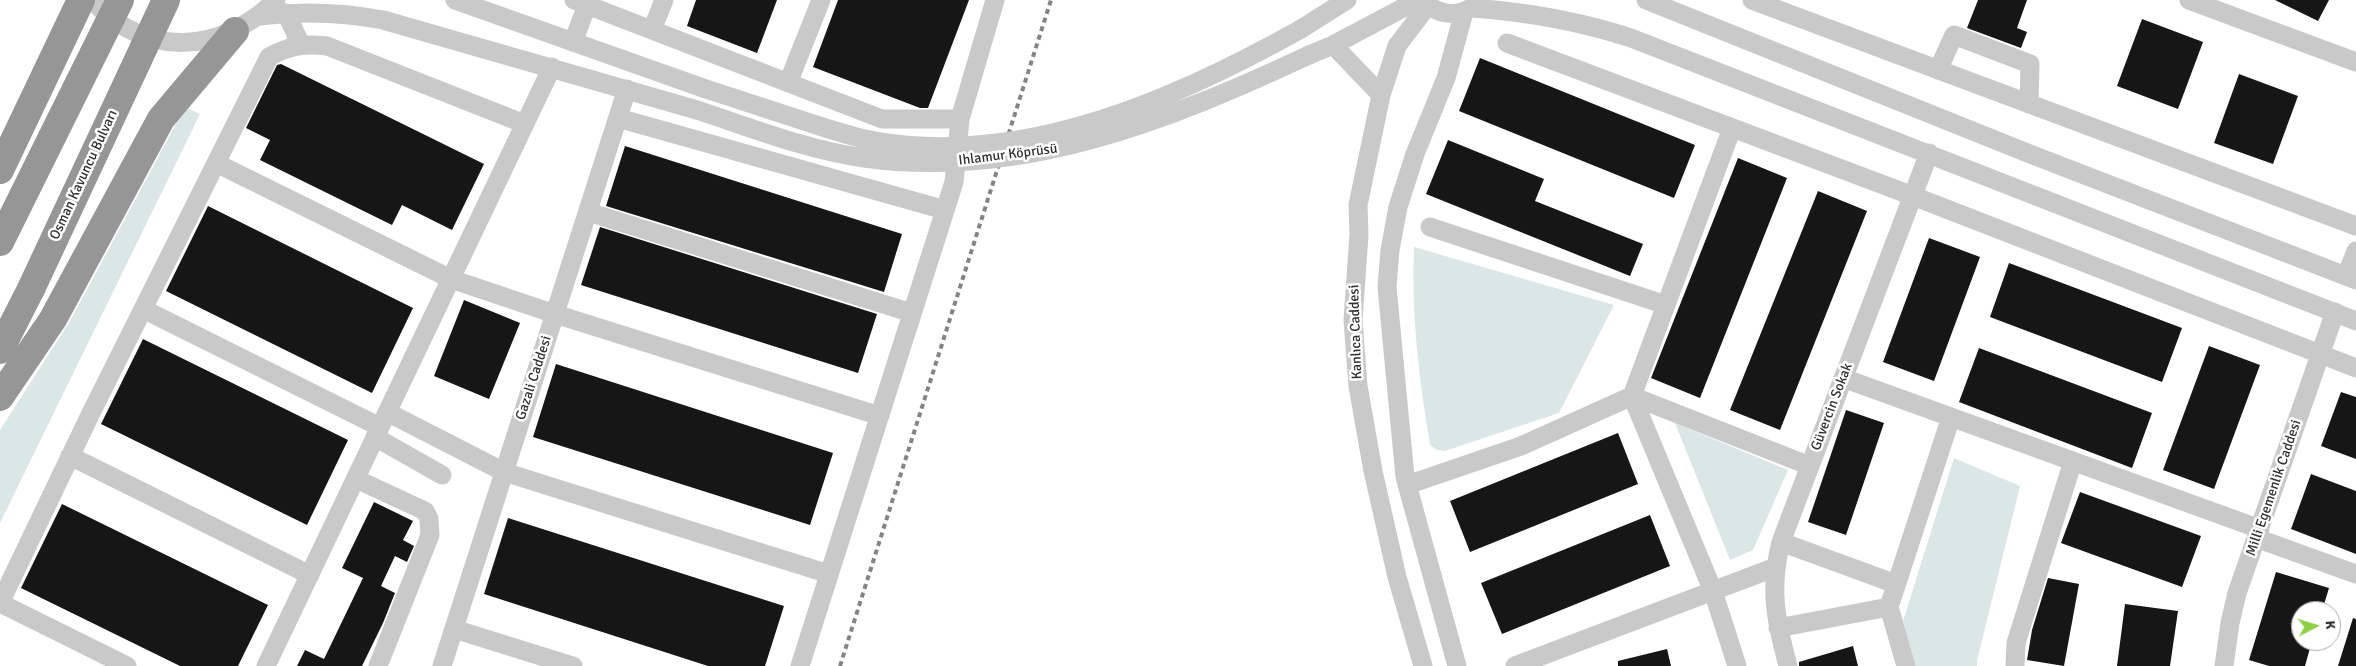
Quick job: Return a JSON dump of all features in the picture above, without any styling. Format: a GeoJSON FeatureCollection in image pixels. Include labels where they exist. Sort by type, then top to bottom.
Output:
{"type":"FeatureCollection","features":[{"type":"Feature","properties":{"kind":"highway"},"geometry":{"type":"LineString","coordinates":[[0,170],[81,0]]}},
{"type":"Feature","properties":{"kind":"highway"},"geometry":{"type":"LineString","coordinates":[[0,242],[120,0]]}},
{"type":"Feature","properties":{"kind":"highway","name":"Osman Kavuncu Bulvarı"},"geometry":{"type":"LineString","coordinates":[[0,350],[31,289],[166,0]]}},
{"type":"Feature","properties":{"kind":"highway"},"geometry":{"type":"LineString","coordinates":[[0,397],[53,319],[161,119],[235,31]]}},
{"type":"Feature","properties":{"kind":"street"},"geometry":{"type":"LineString","coordinates":[[92,0],[103,13],[127,29],[153,39],[180,43],[208,40],[235,31],[259,16],[281,7],[301,45]]}},
{"type":"Feature","properties":{"kind":"street","name":"Ihlamur Köprüsü"},"geometry":{"type":"LineString","coordinates":[[455,0],[703,88],[857,138],[930,146],[985,144],[1045,135],[1077,127],[1139,105],[1218,73],[1301,28],[1347,0]]}},
{"type":"Feature","properties":{"kind":"street"},"geometry":{"type":"LineString","coordinates":[[652,30],[664,0]]}},
{"type":"Feature","properties":{"kind":"street"},"geometry":{"type":"LineString","coordinates":[[788,83],[821,0]]}},
{"type":"Feature","properties":{"kind":"street"},"geometry":{"type":"LineString","coordinates":[[800,666],[954,182],[960,119],[995,0]]}},
{"type":"Feature","properties":{"kind":"street"},"geometry":{"type":"LineString","coordinates":[[1646,0],[2030,154],[2351,278],[2356,251]]}},
{"type":"Feature","properties":{"kind":"street"},"geometry":{"type":"LineString","coordinates":[[1752,0],[2356,226]]}},
{"type":"Feature","properties":{"kind":"street"},"geometry":{"type":"LineString","coordinates":[[2189,0],[2216,5],[2356,62]]}},
{"type":"Feature","properties":{"kind":"street"},"geometry":{"type":"LineString","coordinates":[[573,42],[584,2],[882,119],[960,119]]}},
{"type":"Feature","properties":{"kind":"street"},"geometry":{"type":"LineString","coordinates":[[1423,2],[1445,14],[1472,7],[1542,15],[1576,22],[1632,38],[2356,321]]}},
{"type":"Feature","properties":{"kind":"street","name":"Ihlamur Köprüsü"},"geometry":{"type":"LineString","coordinates":[[281,7],[341,13],[383,20],[627,89],[806,146],[862,158],[932,163],[974,161],[1050,151],[1103,138],[1215,97],[1333,45],[1423,2]]}},
{"type":"Feature","properties":{"kind":"street","name":"Kanlıca Caddesi"},"geometry":{"type":"LineString","coordinates":[[1423,2],[1397,46],[1381,95],[1358,205],[1359,235],[1353,299],[1355,353],[1373,472],[1384,523],[1423,666]]}},
{"type":"Feature","properties":{"kind":"street"},"geometry":{"type":"LineString","coordinates":[[1456,666],[1407,485],[1387,310],[1390,250],[1406,180],[1472,7]]}},
{"type":"Feature","properties":{"kind":"street"},"geometry":{"type":"LineString","coordinates":[[1938,70],[1954,35],[2017,58],[2030,64],[2029,104]]}},
{"type":"Feature","properties":{"kind":"street"},"geometry":{"type":"LineString","coordinates":[[1507,43],[1913,196],[2356,368]]}},
{"type":"Feature","properties":{"kind":"street"},"geometry":{"type":"LineString","coordinates":[[127,666],[0,603],[70,456],[268,57],[284,49],[301,45],[314,44],[339,49],[525,124]]}},
{"type":"Feature","properties":{"kind":"street"},"geometry":{"type":"LineString","coordinates":[[1333,45],[1381,95]]}},
{"type":"Feature","properties":{"kind":"street"},"geometry":{"type":"LineString","coordinates":[[266,666],[552,68]]}},
{"type":"Feature","properties":{"kind":"street","name":"Gazali Caddesi"},"geometry":{"type":"LineString","coordinates":[[442,666],[627,89]]}},
{"type":"Feature","properties":{"kind":"street"},"geometry":{"type":"LineString","coordinates":[[618,118],[945,210]]}},
{"type":"Feature","properties":{"kind":"street"},"geometry":{"type":"LineString","coordinates":[[1732,128],[1632,396],[1713,591],[1737,666]]}},
{"type":"Feature","properties":{"kind":"street","name":"Güvercin Sokak"},"geometry":{"type":"LineString","coordinates":[[1788,666],[1778,628],[1774,593],[1776,567],[1781,542],[1929,153]]}},
{"type":"Feature","properties":{"kind":"street"},"geometry":{"type":"LineString","coordinates":[[216,163],[451,279],[555,314],[880,416]]}},
{"type":"Feature","properties":{"kind":"street"},"geometry":{"type":"LineString","coordinates":[[588,212],[912,313]]}},
{"type":"Feature","properties":{"kind":"street"},"geometry":{"type":"LineString","coordinates":[[1430,227],[1666,306]]}},
{"type":"Feature","properties":{"kind":"street"},"geometry":{"type":"LineString","coordinates":[[143,309],[381,426],[504,472],[829,574]]}},
{"type":"Feature","properties":{"kind":"street","name":"Milli Egemenlik Caddesi"},"geometry":{"type":"LineString","coordinates":[[2224,666],[2234,608],[2335,312]]}},
{"type":"Feature","properties":{"kind":"street"},"geometry":{"type":"LineString","coordinates":[[1843,378],[2073,461],[2356,574]]}},
{"type":"Feature","properties":{"kind":"street"},"geometry":{"type":"LineString","coordinates":[[1407,485],[1520,446],[1632,396],[1810,466]]}},
{"type":"Feature","properties":{"kind":"street"},"geometry":{"type":"LineString","coordinates":[[1906,666],[1889,607],[1951,417]]}},
{"type":"Feature","properties":{"kind":"street"},"geometry":{"type":"LineString","coordinates":[[381,426],[442,475]]}},
{"type":"Feature","properties":{"kind":"street"},"geometry":{"type":"LineString","coordinates":[[70,456],[310,575]]}},
{"type":"Feature","properties":{"kind":"street"},"geometry":{"type":"LineString","coordinates":[[2015,666],[2016,643],[2073,461]]}},
{"type":"Feature","properties":{"kind":"street"},"geometry":{"type":"LineString","coordinates":[[356,479],[425,511],[430,527],[430,535],[378,666]]}},
{"type":"Feature","properties":{"kind":"street"},"geometry":{"type":"LineString","coordinates":[[1781,542],[1896,584]]}},
{"type":"Feature","properties":{"kind":"street"},"geometry":{"type":"LineString","coordinates":[[1515,666],[1776,567]]}},
{"type":"Feature","properties":{"kind":"street"},"geometry":{"type":"LineString","coordinates":[[1778,628],[1889,607]]}},
{"type":"Feature","properties":{"kind":"street"},"geometry":{"type":"LineString","coordinates":[[454,629],[573,666]]}},
{"type":"Feature","properties":{"kind":"shaded area"},"geometry":{"type":"Polygon","coordinates":[[[185,107],[200,114],[0,523],[0,430],[70,321],[185,107]]]}},
{"type":"Feature","properties":{"kind":"shaded area"},"geometry":{"type":"Polygon","coordinates":[[[1414,247],[1614,305],[1559,413],[1445,451],[1437,450],[1430,445],[1422,396],[1415,322],[1414,247]]]}},
{"type":"Feature","properties":{"kind":"shaded area"},"geometry":{"type":"Polygon","coordinates":[[[1675,423],[1788,470],[1753,550],[1730,560],[1675,423]]]}},
{"type":"Feature","properties":{"kind":"shaded area"},"geometry":{"type":"Polygon","coordinates":[[[1954,458],[2020,486],[1977,666],[1916,666],[1903,621],[1954,458]]]}},
{"type":"Feature","properties":{"kind":"building"},"geometry":{"type":"Polygon","coordinates":[[[696,0],[777,0],[757,53],[687,26],[696,0]]]}},
{"type":"Feature","properties":{"kind":"building"},"geometry":{"type":"Polygon","coordinates":[[[838,0],[969,0],[928,108],[920,108],[813,67],[838,0]]]}},
{"type":"Feature","properties":{"kind":"building"},"geometry":{"type":"Polygon","coordinates":[[[1978,0],[2027,0],[2017,28],[2027,32],[2021,48],[1967,28],[1978,0]]]}},
{"type":"Feature","properties":{"kind":"building"},"geometry":{"type":"Polygon","coordinates":[[[2275,0],[2329,0],[2318,21],[2275,0]]]}},
{"type":"Feature","properties":{"kind":"building"},"geometry":{"type":"Polygon","coordinates":[[[2142,19],[2203,42],[2178,109],[2117,86],[2142,19]]]}},
{"type":"Feature","properties":{"kind":"building"},"geometry":{"type":"Polygon","coordinates":[[[1480,58],[1695,145],[1674,198],[1459,111],[1480,58]]]}},
{"type":"Feature","properties":{"kind":"building"},"geometry":{"type":"Polygon","coordinates":[[[281,64],[484,164],[452,230],[402,205],[392,225],[260,160],[270,140],[246,128],[277,65],[281,64]]]}},
{"type":"Feature","properties":{"kind":"building"},"geometry":{"type":"Polygon","coordinates":[[[2239,74],[2298,96],[2273,164],[2214,143],[2239,74]]]}},
{"type":"Feature","properties":{"kind":"building"},"geometry":{"type":"Polygon","coordinates":[[[1448,140],[1544,179],[1535,201],[1643,244],[1630,276],[1426,194],[1448,140]]]}},
{"type":"Feature","properties":{"kind":"building"},"geometry":{"type":"Polygon","coordinates":[[[625,146],[902,234],[884,292],[606,206],[625,146]]]}},
{"type":"Feature","properties":{"kind":"building"},"geometry":{"type":"Polygon","coordinates":[[[1738,158],[1787,178],[1700,398],[1651,378],[1738,158]]]}},
{"type":"Feature","properties":{"kind":"building"},"geometry":{"type":"Polygon","coordinates":[[[1818,191],[1867,211],[1780,430],[1730,410],[1818,191]]]}},
{"type":"Feature","properties":{"kind":"building"},"geometry":{"type":"Polygon","coordinates":[[[208,206],[413,308],[372,393],[166,291],[208,206]]]}},
{"type":"Feature","properties":{"kind":"building"},"geometry":{"type":"Polygon","coordinates":[[[600,227],[877,314],[858,373],[581,285],[600,227]]]}},
{"type":"Feature","properties":{"kind":"building"},"geometry":{"type":"Polygon","coordinates":[[[1929,238],[1980,257],[1934,381],[1883,362],[1929,238]]]}},
{"type":"Feature","properties":{"kind":"building"},"geometry":{"type":"Polygon","coordinates":[[[2009,263],[2182,328],[2162,382],[1990,317],[2009,263]]]}},
{"type":"Feature","properties":{"kind":"building"},"geometry":{"type":"Polygon","coordinates":[[[464,300],[520,323],[489,399],[434,376],[464,300]]]}},
{"type":"Feature","properties":{"kind":"building"},"geometry":{"type":"Polygon","coordinates":[[[143,339],[348,440],[307,525],[101,424],[143,339]]]}},
{"type":"Feature","properties":{"kind":"building"},"geometry":{"type":"Polygon","coordinates":[[[2209,346],[2260,365],[2214,489],[2163,470],[2209,346]]]}},
{"type":"Feature","properties":{"kind":"building"},"geometry":{"type":"Polygon","coordinates":[[[1979,348],[2152,413],[2132,468],[1959,402],[1979,348]]]}},
{"type":"Feature","properties":{"kind":"building"},"geometry":{"type":"Polygon","coordinates":[[[556,364],[833,453],[810,525],[533,437],[556,364]]]}},
{"type":"Feature","properties":{"kind":"building"},"geometry":{"type":"Polygon","coordinates":[[[2341,392],[2356,397],[2356,459],[2321,446],[2341,392]]]}},
{"type":"Feature","properties":{"kind":"building"},"geometry":{"type":"Polygon","coordinates":[[[1846,410],[1884,423],[1846,535],[1808,522],[1846,410]]]}},
{"type":"Feature","properties":{"kind":"building"},"geometry":{"type":"Polygon","coordinates":[[[1618,433],[1638,484],[1470,552],[1450,501],[1618,433]]]}},
{"type":"Feature","properties":{"kind":"building"},"geometry":{"type":"Polygon","coordinates":[[[2311,474],[2356,491],[2356,554],[2291,529],[2311,474]]]}},
{"type":"Feature","properties":{"kind":"building"},"geometry":{"type":"Polygon","coordinates":[[[2080,492],[2201,536],[2182,587],[2061,543],[2080,492]]]}},
{"type":"Feature","properties":{"kind":"building"},"geometry":{"type":"Polygon","coordinates":[[[374,502],[413,521],[403,540],[414,546],[407,562],[395,556],[381,586],[395,593],[383,623],[362,666],[297,666],[305,650],[324,659],[363,578],[342,568],[374,502]]]}},
{"type":"Feature","properties":{"kind":"building"},"geometry":{"type":"Polygon","coordinates":[[[62,504],[268,605],[238,666],[180,666],[21,588],[62,504]]]}},
{"type":"Feature","properties":{"kind":"building"},"geometry":{"type":"Polygon","coordinates":[[[1650,515],[1670,566],[1502,634],[1481,583],[1650,515]]]}},
{"type":"Feature","properties":{"kind":"building"},"geometry":{"type":"Polygon","coordinates":[[[508,518],[784,606],[765,666],[708,666],[484,594],[508,518]]]}},
{"type":"Feature","properties":{"kind":"building"},"geometry":{"type":"Polygon","coordinates":[[[2276,572],[2329,588],[2325,601],[2291,601],[2291,651],[2309,651],[2305,666],[2269,666],[2249,660],[2276,572]]]}},
{"type":"Feature","properties":{"kind":"building"},"geometry":{"type":"Polygon","coordinates":[[[2048,578],[2079,584],[2064,666],[2027,660],[2032,630],[2048,578]]]}},
{"type":"Feature","properties":{"kind":"building"},"geometry":{"type":"Polygon","coordinates":[[[2125,604],[2178,611],[2170,666],[2117,666],[2125,604]]]}},
{"type":"Feature","properties":{"kind":"building"},"geometry":{"type":"Polygon","coordinates":[[[2353,618],[2356,619],[2356,666],[2338,666],[2353,618]]]}},
{"type":"Feature","properties":{"kind":"building"},"geometry":{"type":"Polygon","coordinates":[[[1853,646],[1858,666],[1799,666],[1799,662],[1853,646]]]}},
{"type":"Feature","properties":{"kind":"building"},"geometry":{"type":"Polygon","coordinates":[[[1667,649],[1671,666],[1618,666],[1618,661],[1667,649]]]}},
{"type":"Feature","properties":{"kind":"railway"},"geometry":{"type":"LineString","coordinates":[[840,666],[1051,0]]}}]}
